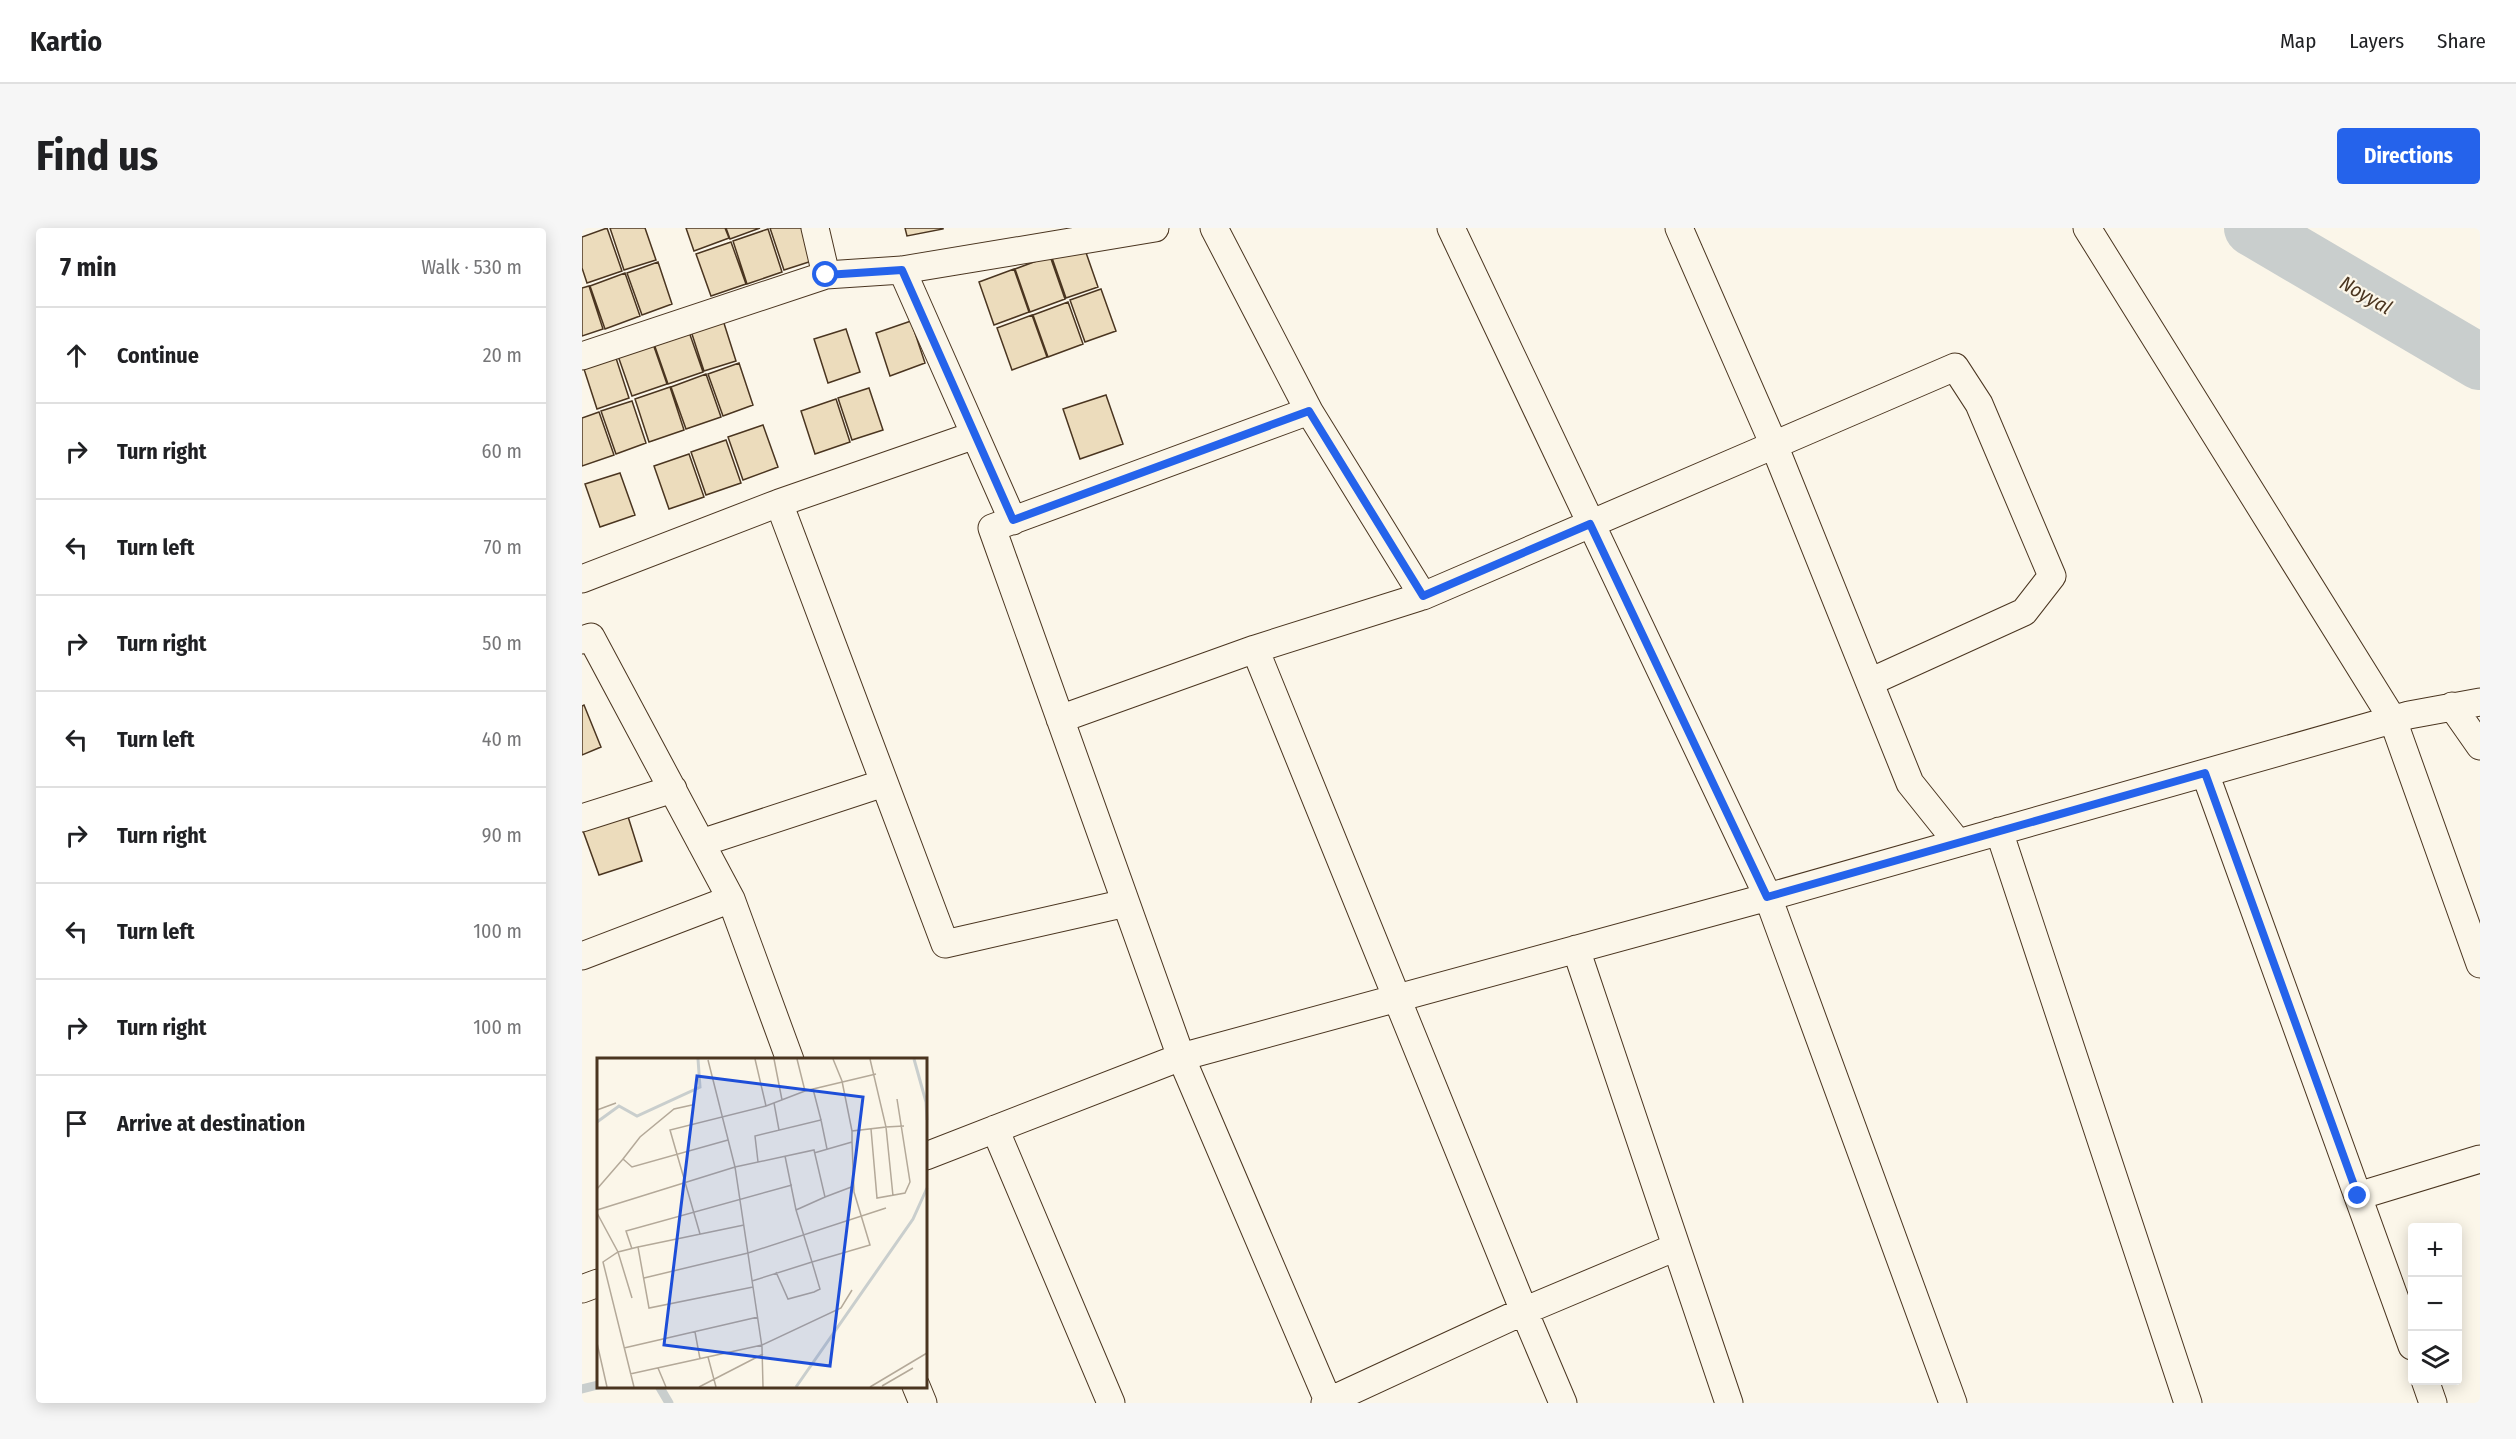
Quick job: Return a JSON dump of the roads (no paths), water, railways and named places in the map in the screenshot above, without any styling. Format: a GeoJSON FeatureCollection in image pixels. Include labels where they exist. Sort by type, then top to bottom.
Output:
{"type":"FeatureCollection","features":[{"type":"Feature","properties":{"kind":"street"},"geometry":{"type":"LineString","coordinates":[[815,228],[826,275]]}},
{"type":"Feature","properties":{"kind":"street"},"geometry":{"type":"LineString","coordinates":[[582,356],[826,275],[902,270],[1155,228]]}},
{"type":"Feature","properties":{"kind":"street"},"geometry":{"type":"LineString","coordinates":[[1214,228],[1309,411],[1423,596]]}},
{"type":"Feature","properties":{"kind":"street"},"geometry":{"type":"LineString","coordinates":[[1451,228],[1767,897],[1953,1403]]}},
{"type":"Feature","properties":{"kind":"street"},"geometry":{"type":"LineString","coordinates":[[1679,228],[1774,445],[1910,783],[1958,843]]}},
{"type":"Feature","properties":{"kind":"street"},"geometry":{"type":"LineString","coordinates":[[2087,228],[2393,720],[2480,964]]}},
{"type":"Feature","properties":{"kind":"street"},"geometry":{"type":"LineString","coordinates":[[902,270],[1013,520]]}},
{"type":"Feature","properties":{"kind":"street"},"geometry":{"type":"LineString","coordinates":[[1060,719],[1255,649],[1423,596],[1955,367],[1979,404],[2052,576],[2024,612],[1870,682]]}},
{"type":"Feature","properties":{"kind":"street"},"geometry":{"type":"LineString","coordinates":[[1309,411],[992,528],[1181,1057],[1327,1402],[1524,1311],[1676,1247]]}},
{"type":"Feature","properties":{"kind":"street"},"geometry":{"type":"LineString","coordinates":[[582,579],[779,503],[975,435]]}},
{"type":"Feature","properties":{"kind":"street"},"geometry":{"type":"LineString","coordinates":[[779,503],[945,944],[1126,903]]}},
{"type":"Feature","properties":{"kind":"street"},"geometry":{"type":"LineString","coordinates":[[585,632],[731,898],[789,1058]]}},
{"type":"Feature","properties":{"kind":"street"},"geometry":{"type":"LineString","coordinates":[[1255,649],[1563,1403]]}},
{"type":"Feature","properties":{"kind":"street"},"geometry":{"type":"LineString","coordinates":[[927,1156],[1181,1057],[1767,897],[2393,720],[2480,702]]}},
{"type":"Feature","properties":{"kind":"street"},"geometry":{"type":"LineString","coordinates":[[2452,706],[2480,746]]}},
{"type":"Feature","properties":{"kind":"street"},"geometry":{"type":"LineString","coordinates":[[2205,773],[2408,1335]]}},
{"type":"Feature","properties":{"kind":"street"},"geometry":{"type":"LineString","coordinates":[[701,843],[884,783]]}},
{"type":"Feature","properties":{"kind":"street"},"geometry":{"type":"LineString","coordinates":[[582,818],[673,789]]}},
{"type":"Feature","properties":{"kind":"street"},"geometry":{"type":"LineString","coordinates":[[1999,831],[2188,1403]]}},
{"type":"Feature","properties":{"kind":"street"},"geometry":{"type":"LineString","coordinates":[[582,956],[731,898]]}},
{"type":"Feature","properties":{"kind":"street"},"geometry":{"type":"LineString","coordinates":[[1576,949],[1729,1403]]}},
{"type":"Feature","properties":{"kind":"street"},"geometry":{"type":"LineString","coordinates":[[995,1129],[1111,1403]]}},
{"type":"Feature","properties":{"kind":"street"},"geometry":{"type":"LineString","coordinates":[[2358,1196],[2480,1159]]}},
{"type":"Feature","properties":{"kind":"street"},"geometry":{"type":"LineString","coordinates":[[582,1289],[597,1283]]}},
{"type":"Feature","properties":{"kind":"street"},"geometry":{"type":"LineString","coordinates":[[2427,1385],[2433,1403]]}},
{"type":"Feature","properties":{"kind":"street"},"geometry":{"type":"LineString","coordinates":[[917,1388],[923,1403]]}},
{"type":"Feature","properties":{"kind":"waterway","name":"Noyyal"},"geometry":{"type":"LineString","coordinates":[[2252,228],[2480,362]]}},
{"type":"Feature","properties":{"kind":"waterway"},"geometry":{"type":"LineString","coordinates":[[582,1389],[597,1385]]}},
{"type":"Feature","properties":{"kind":"waterway"},"geometry":{"type":"LineString","coordinates":[[660,1388],[669,1403]]}}]}
